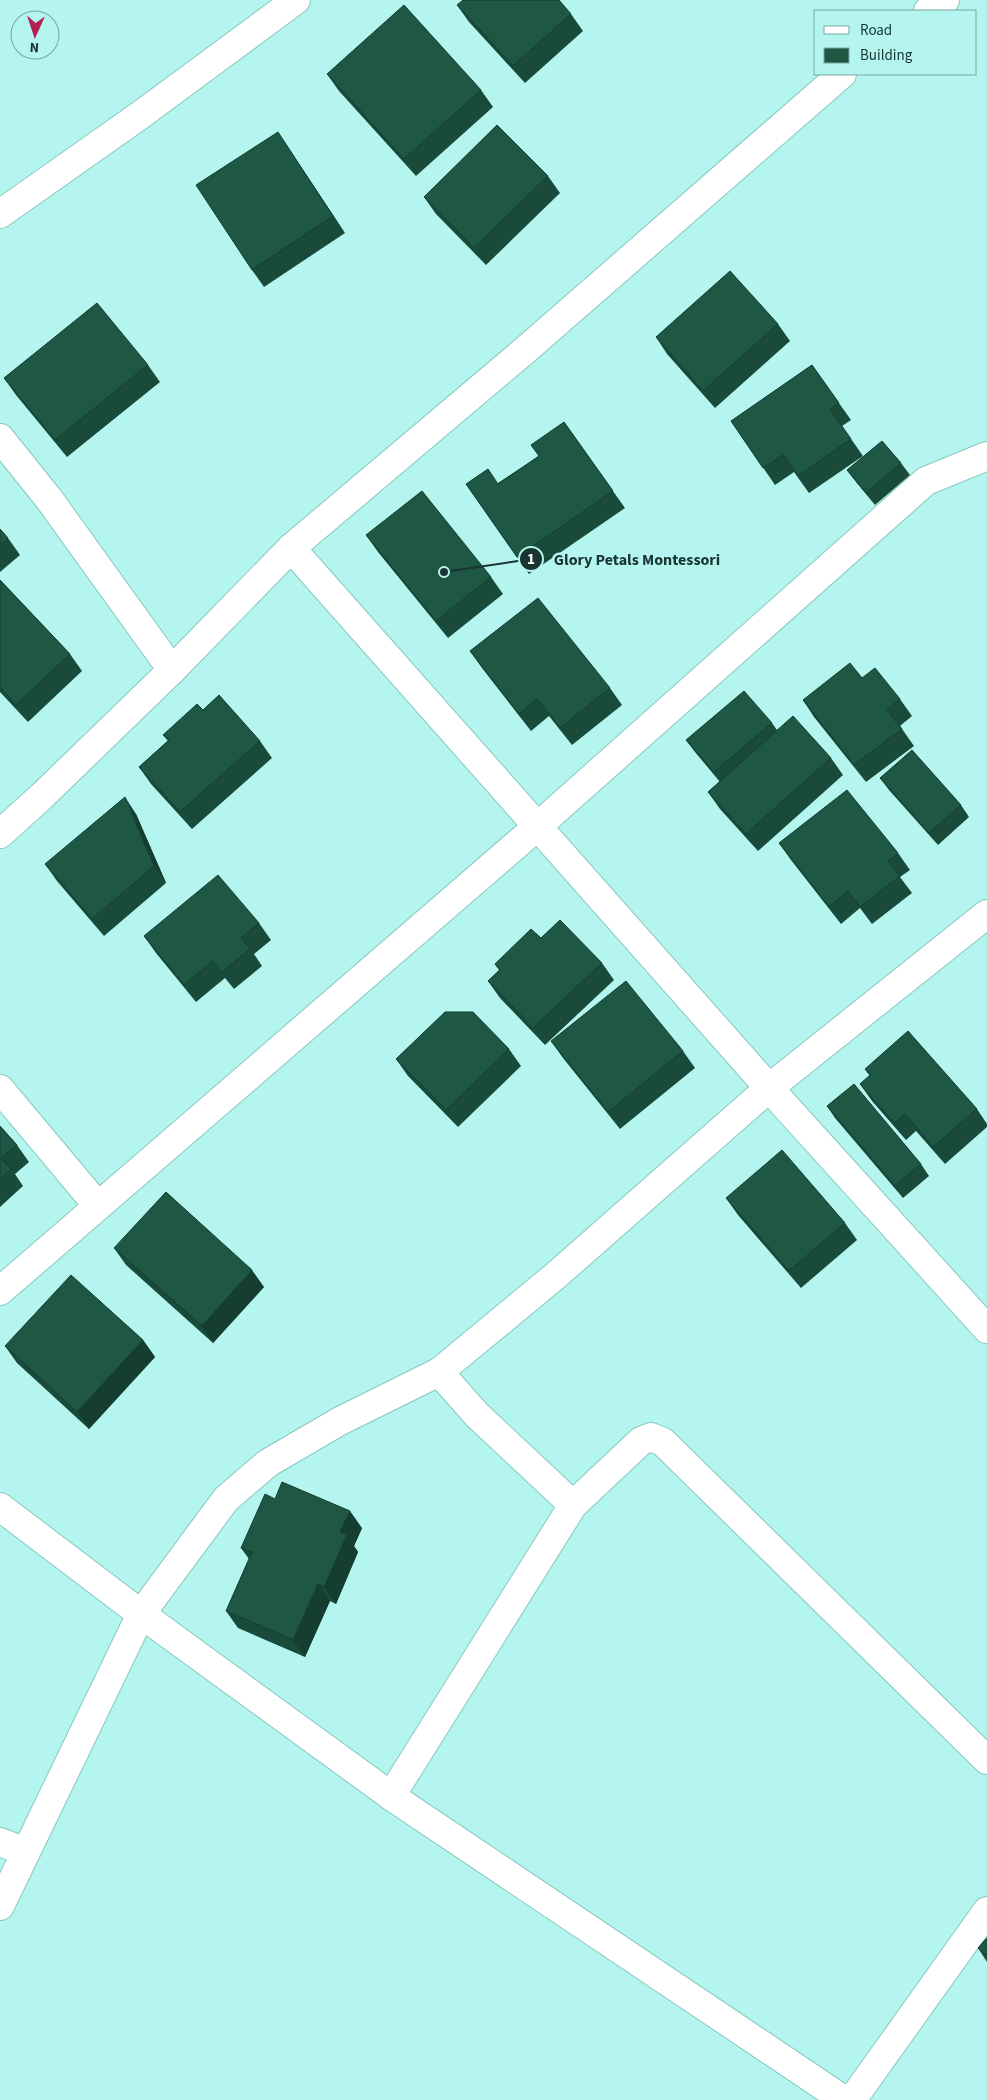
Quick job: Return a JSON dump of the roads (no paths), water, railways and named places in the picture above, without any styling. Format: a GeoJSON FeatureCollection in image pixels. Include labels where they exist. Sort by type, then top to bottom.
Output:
{"type":"FeatureCollection","features":[{"type":"Feature","properties":{"kind":"street"},"geometry":{"type":"LineString","coordinates":[[0,214],[139,116],[296,0]]}},
{"type":"Feature","properties":{"kind":"street"},"geometry":{"type":"LineString","coordinates":[[930,10],[945,0]]}},
{"type":"Feature","properties":{"kind":"street"},"geometry":{"type":"LineString","coordinates":[[0,834],[172,670],[291,548],[523,352],[841,75]]}},
{"type":"Feature","properties":{"kind":"street"},"geometry":{"type":"LineString","coordinates":[[0,438],[49,499],[172,670]]}},
{"type":"Feature","properties":{"kind":"street"},"geometry":{"type":"LineString","coordinates":[[0,1291],[538,826],[926,481],[987,456]]}},
{"type":"Feature","properties":{"kind":"street"},"geometry":{"type":"LineString","coordinates":[[291,548],[769,1088],[987,1328]]}},
{"type":"Feature","properties":{"kind":"street"},"geometry":{"type":"LineString","coordinates":[[0,1906],[141,1614],[226,1499],[268,1463],[340,1420],[439,1372],[554,1277],[769,1088],[987,914]]}},
{"type":"Feature","properties":{"kind":"street"},"geometry":{"type":"LineString","coordinates":[[0,1089],[98,1206]]}},
{"type":"Feature","properties":{"kind":"street"},"geometry":{"type":"LineString","coordinates":[[439,1372],[476,1415],[573,1505]]}},
{"type":"Feature","properties":{"kind":"street"},"geometry":{"type":"LineString","coordinates":[[391,1796],[573,1505],[641,1441],[651,1437],[663,1442],[987,1760]]}},
{"type":"Feature","properties":{"kind":"street"},"geometry":{"type":"LineString","coordinates":[[0,1507],[141,1614],[391,1796],[844,2100]]}},
{"type":"Feature","properties":{"kind":"street"},"geometry":{"type":"LineString","coordinates":[[0,1842],[26,1852]]}},
{"type":"Feature","properties":{"kind":"street"},"geometry":{"type":"LineString","coordinates":[[852,2100],[987,1910]]}},
{"type":"Feature","properties":{"kind":"place","name":"Glory Petals Montessori"},"geometry":{"type":"Point","coordinates":[444,572]}}]}
